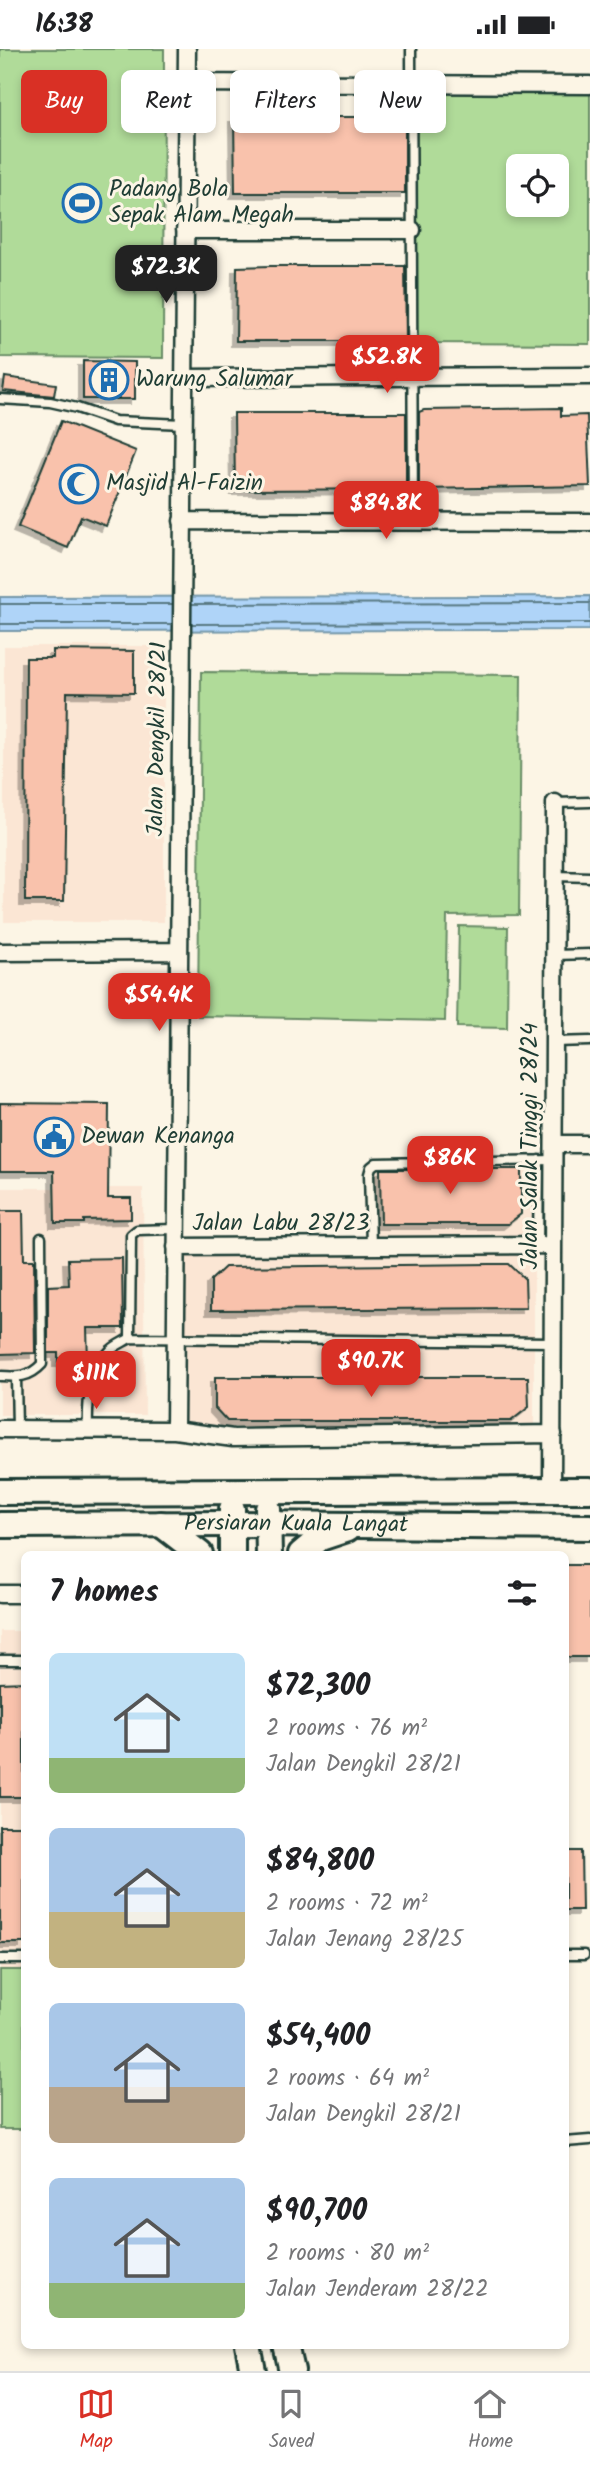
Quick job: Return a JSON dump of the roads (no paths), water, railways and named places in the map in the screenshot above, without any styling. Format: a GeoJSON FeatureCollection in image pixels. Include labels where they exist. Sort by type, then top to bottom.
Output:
{"type":"FeatureCollection","features":[{"type":"Feature","properties":{"kind":"main road","name":"Persiaran Kuala Langat"},"geometry":{"type":"LineString","coordinates":[[1,1491],[590,1490]]}},
{"type":"Feature","properties":{"kind":"main road"},"geometry":{"type":"LineString","coordinates":[[232,1491],[232,1551]]}},
{"type":"Feature","properties":{"kind":"main road"},"geometry":{"type":"LineString","coordinates":[[268,1491],[269,1551]]}},
{"type":"Feature","properties":{"kind":"main road"},"geometry":{"type":"LineString","coordinates":[[161,1524],[196,1551]]}},
{"type":"Feature","properties":{"kind":"main road","name":"Persiaran Kuala Langat"},"geometry":{"type":"LineString","coordinates":[[0,1525],[590,1527]]}},
{"type":"Feature","properties":{"kind":"main road"},"geometry":{"type":"LineString","coordinates":[[305,1551],[320,1538],[357,1525]]}},
{"type":"Feature","properties":{"kind":"main road"},"geometry":{"type":"LineString","coordinates":[[249,2349],[253,2371]]}},
{"type":"Feature","properties":{"kind":"main road"},"geometry":{"type":"LineString","coordinates":[[287,2349],[292,2371]]}},
{"type":"Feature","properties":{"kind":"street","name":"Jalan Dengkil 28/21"},"geometry":{"type":"LineString","coordinates":[[187,49],[187,70]]}},
{"type":"Feature","properties":{"kind":"street"},"geometry":{"type":"LineString","coordinates":[[216,83],[354,83]]}},
{"type":"Feature","properties":{"kind":"street"},"geometry":{"type":"LineString","coordinates":[[446,83],[590,85]]}},
{"type":"Feature","properties":{"kind":"street","name":"Jalan Dengkil 28/21"},"geometry":{"type":"LineString","coordinates":[[175,1430],[186,133]]}},
{"type":"Feature","properties":{"kind":"street"},"geometry":{"type":"LineString","coordinates":[[185,230],[412,230]]}},
{"type":"Feature","properties":{"kind":"street"},"geometry":{"type":"LineString","coordinates":[[184,378],[590,376]]}},
{"type":"Feature","properties":{"kind":"street"},"geometry":{"type":"LineString","coordinates":[[182,521],[590,522]]}},
{"type":"Feature","properties":{"kind":"street","name":"Jalan Salak Tinggi 28/24"},"geometry":{"type":"LineString","coordinates":[[552,1490],[553,1342],[546,1245],[554,1042],[555,803]]}},
{"type":"Feature","properties":{"kind":"street"},"geometry":{"type":"LineString","coordinates":[[0,952],[178,951]]}},
{"type":"Feature","properties":{"kind":"street"},"geometry":{"type":"LineString","coordinates":[[549,1155],[590,1144]]}},
{"type":"Feature","properties":{"kind":"street","name":"Jalan Labu 28/23"},"geometry":{"type":"LineString","coordinates":[[176,1247],[546,1245]]}},
{"type":"Feature","properties":{"kind":"street"},"geometry":{"type":"LineString","coordinates":[[0,1429],[175,1430],[233,1438],[553,1434]]}},
{"type":"Feature","properties":{"kind":"street"},"geometry":{"type":"LineString","coordinates":[[0,1594],[21,1594]]}},
{"type":"Feature","properties":{"kind":"lane"},"geometry":{"type":"LineString","coordinates":[[411,49],[411,70]]}},
{"type":"Feature","properties":{"kind":"lane"},"geometry":{"type":"LineString","coordinates":[[411,133],[413,523]]}},
{"type":"Feature","properties":{"kind":"lane"},"geometry":{"type":"LineString","coordinates":[[0,399],[50,402],[115,421],[183,424]]}},
{"type":"Feature","properties":{"kind":"lane"},"geometry":{"type":"LineString","coordinates":[[555,803],[590,802]]}},
{"type":"Feature","properties":{"kind":"lane"},"geometry":{"type":"LineString","coordinates":[[555,876],[590,877]]}},
{"type":"Feature","properties":{"kind":"lane"},"geometry":{"type":"LineString","coordinates":[[554,955],[590,954]]}},
{"type":"Feature","properties":{"kind":"lane"},"geometry":{"type":"LineString","coordinates":[[554,1042],[590,1041]]}},
{"type":"Feature","properties":{"kind":"lane"},"geometry":{"type":"LineString","coordinates":[[371,1246],[369,1174],[376,1163],[549,1155]]}},
{"type":"Feature","properties":{"kind":"lane"},"geometry":{"type":"LineString","coordinates":[[130,1338],[131,1235],[137,1230],[176,1229]]}},
{"type":"Feature","properties":{"kind":"lane"},"geometry":{"type":"LineString","coordinates":[[0,1376],[16,1377],[33,1373],[42,1364],[41,1238]]}},
{"type":"Feature","properties":{"kind":"lane"},"geometry":{"type":"LineString","coordinates":[[88,1430],[87,1399],[92,1383],[111,1349],[130,1338],[553,1342]]}},
{"type":"Feature","properties":{"kind":"lane"},"geometry":{"type":"LineString","coordinates":[[16,1377],[17,1429]]}},
{"type":"Feature","properties":{"kind":"lane"},"geometry":{"type":"LineString","coordinates":[[0,1660],[21,1660]]}},
{"type":"Feature","properties":{"kind":"lane"},"geometry":{"type":"LineString","coordinates":[[569,1955],[584,1955]]}},
{"type":"Feature","properties":{"kind":"lane"},"geometry":{"type":"LineString","coordinates":[[0,1959],[21,1959]]}},
{"type":"Feature","properties":{"kind":"lane"},"geometry":{"type":"LineString","coordinates":[[569,2142],[590,2140]]}},
{"type":"Feature","properties":{"kind":"water"},"geometry":{"type":"Polygon","coordinates":[[[590,596],[590,630],[0,631],[0,597],[590,596]]]}},
{"type":"Feature","properties":{"kind":"place","name":"Padang Bola Sepak Alam Megah"},"geometry":{"type":"Point","coordinates":[82,203]}},
{"type":"Feature","properties":{"kind":"place","name":"Warung Salumar"},"geometry":{"type":"Point","coordinates":[109,380]}},
{"type":"Feature","properties":{"kind":"place","name":"Masjid Al-Faizin"},"geometry":{"type":"Point","coordinates":[79,484]}},
{"type":"Feature","properties":{"kind":"place","name":"Dewan Kenanga"},"geometry":{"type":"Point","coordinates":[54,1137]}}]}
